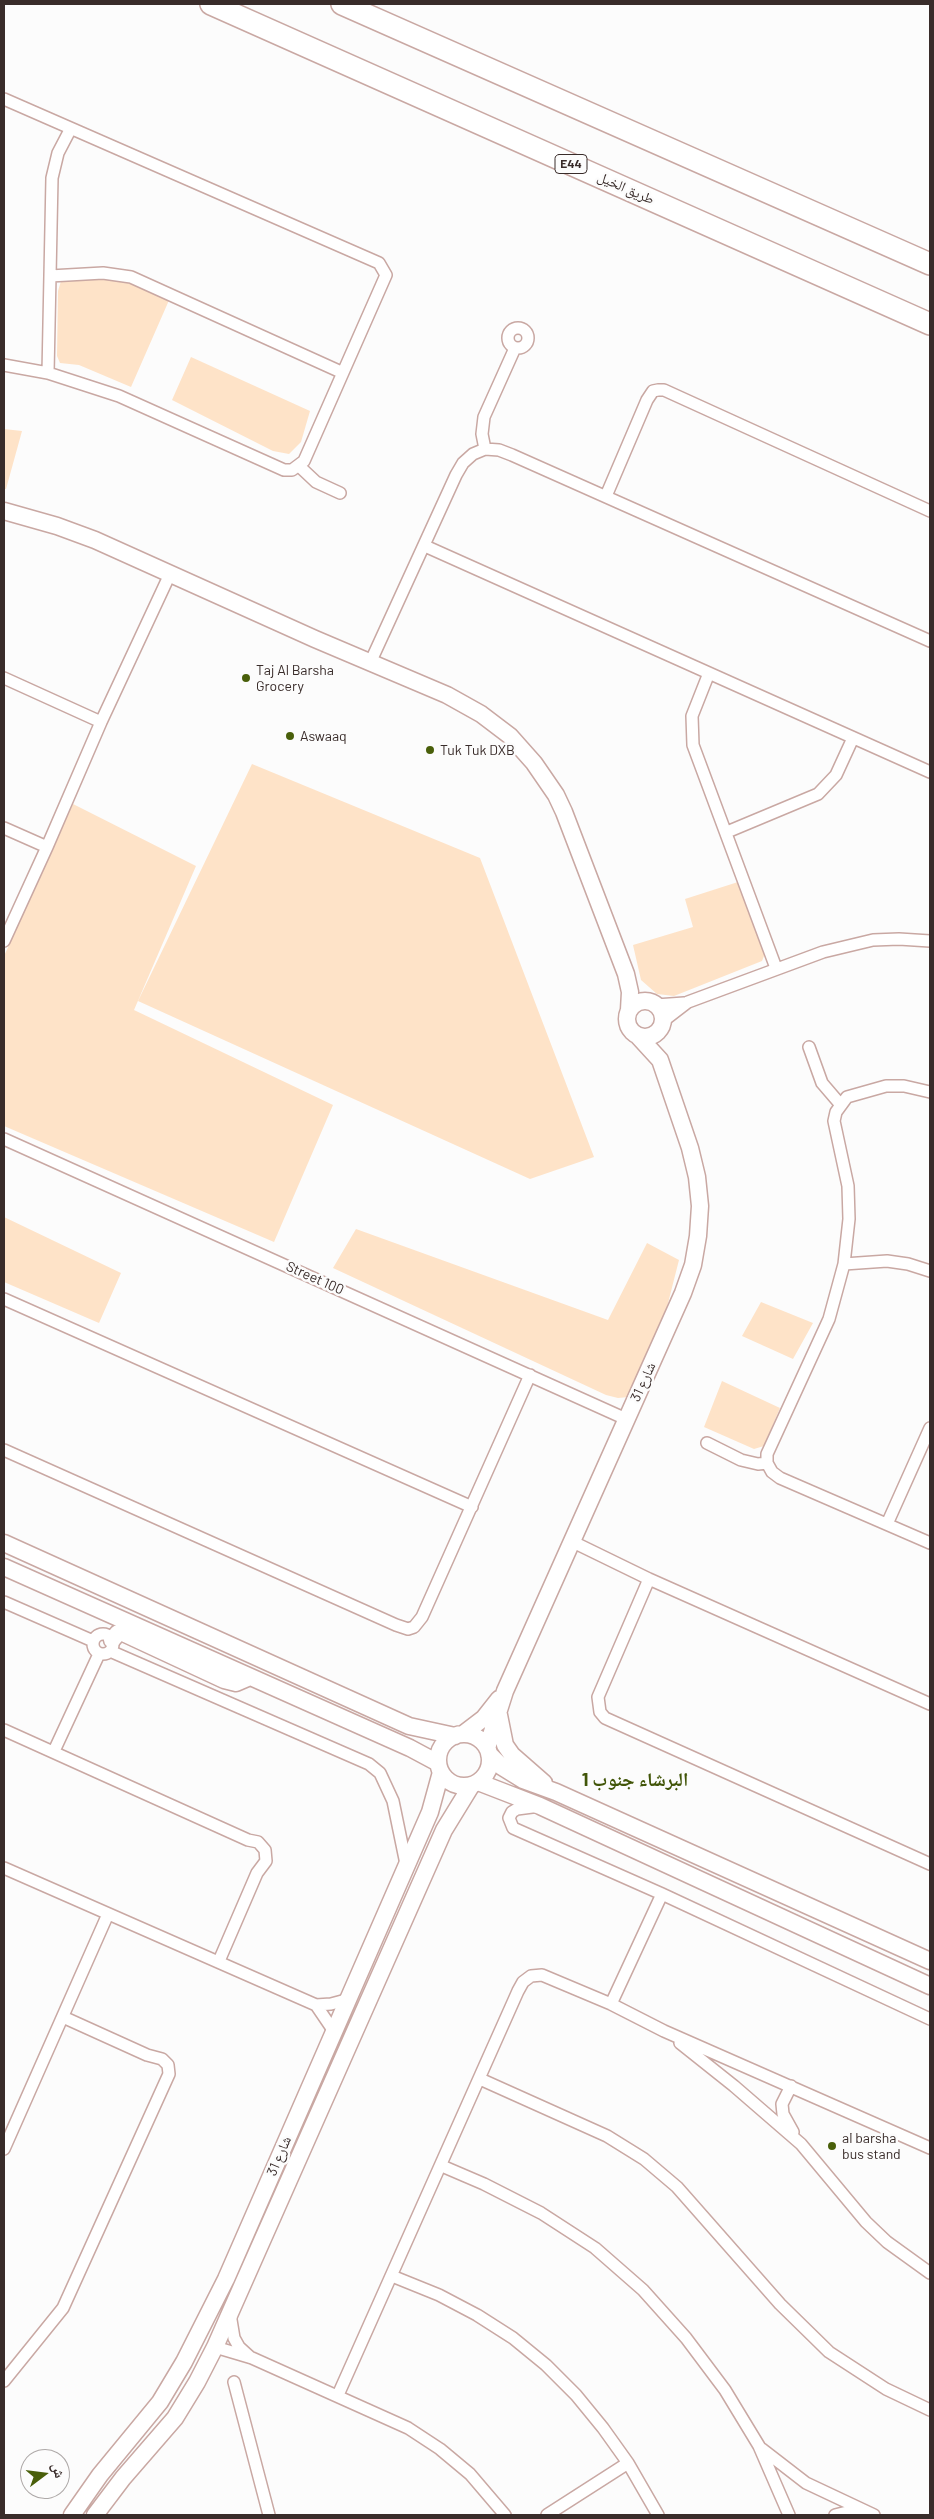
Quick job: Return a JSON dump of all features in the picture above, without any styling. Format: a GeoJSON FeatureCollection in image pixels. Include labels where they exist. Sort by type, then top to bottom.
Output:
{"type":"FeatureCollection","features":[{"type":"Feature","properties":{"kind":"highway","name":"طريق الخيل"},"geometry":{"type":"LineString","coordinates":[[211,4],[930,324]]}},
{"type":"Feature","properties":{"kind":"highway"},"geometry":{"type":"LineString","coordinates":[[342,4],[930,264]]}},
{"type":"Feature","properties":{"kind":"street"},"geometry":{"type":"LineString","coordinates":[[4,99],[70,130],[379,263],[385,270],[385,280],[341,372],[306,455],[299,466],[292,470],[284,470],[119,396],[48,373],[4,365]]}},
{"type":"Feature","properties":{"kind":"street"},"geometry":{"type":"LineString","coordinates":[[48,373],[52,178],[58,153],[70,130]]}},
{"type":"Feature","properties":{"kind":"street"},"geometry":{"type":"LineString","coordinates":[[50,276],[103,273],[131,278],[341,372]]}},
{"type":"Feature","properties":{"kind":"street"},"geometry":{"type":"LineString","coordinates":[[485,449],[482,434],[484,417],[515,348]]}},
{"type":"Feature","properties":{"kind":"street"},"geometry":{"type":"LineString","coordinates":[[606,496],[649,395],[658,390],[664,390],[680,399],[930,511]]}},
{"type":"Feature","properties":{"kind":"street"},"geometry":{"type":"LineString","coordinates":[[370,663],[463,463],[473,454],[485,449],[499,450],[930,640]]}},
{"type":"Feature","properties":{"kind":"street"},"geometry":{"type":"LineString","coordinates":[[299,466],[316,482],[340,492]]}},
{"type":"Feature","properties":{"kind":"street"},"geometry":{"type":"LineString","coordinates":[[4,511],[57,526],[95,540],[370,663],[447,695],[480,714],[510,736],[534,763],[556,794],[626,974],[630,992],[628,1026],[638,1036],[652,1035],[688,1002]]}},
{"type":"Feature","properties":{"kind":"street"},"geometry":{"type":"LineString","coordinates":[[425,546],[930,772]]}},
{"type":"Feature","properties":{"kind":"street"},"geometry":{"type":"LineString","coordinates":[[4,941],[101,722],[170,574]]}},
{"type":"Feature","properties":{"kind":"street"},"geometry":{"type":"LineString","coordinates":[[708,673],[692,716],[691,731],[698,760],[727,832],[776,968]]}},
{"type":"Feature","properties":{"kind":"street"},"geometry":{"type":"LineString","coordinates":[[4,678],[101,722]]}},
{"type":"Feature","properties":{"kind":"street"},"geometry":{"type":"LineString","coordinates":[[727,832],[818,794],[836,775],[853,738]]}},
{"type":"Feature","properties":{"kind":"street"},"geometry":{"type":"LineString","coordinates":[[4,828],[47,847]]}},
{"type":"Feature","properties":{"kind":"street"},"geometry":{"type":"LineString","coordinates":[[629,1010],[638,1002],[653,1004],[688,1002],[776,968],[848,945],[899,939],[930,941]]}},
{"type":"Feature","properties":{"kind":"street"},"geometry":{"type":"LineString","coordinates":[[626,974],[660,1010],[661,1025]]}},
{"type":"Feature","properties":{"kind":"street","name":"شارع 31"},"geometry":{"type":"LineString","coordinates":[[660,1060],[661,1025]]}},
{"type":"Feature","properties":{"kind":"street","name":"شارع 31"},"geometry":{"type":"LineString","coordinates":[[488,1751],[505,1691],[683,1293],[693,1265],[698,1236],[700,1206],[697,1177],[681,1116],[660,1060],[638,1036]]}},
{"type":"Feature","properties":{"kind":"street"},"geometry":{"type":"LineString","coordinates":[[809,1047],[822,1083],[840,1104]]}},
{"type":"Feature","properties":{"kind":"street"},"geometry":{"type":"LineString","coordinates":[[930,1092],[904,1086],[886,1086],[852,1095],[840,1104],[834,1121],[848,1186],[849,1219],[844,1264],[828,1319],[767,1454],[767,1463],[772,1472],[780,1478],[930,1543]]}},
{"type":"Feature","properties":{"kind":"street","name":"Street 100"},"geometry":{"type":"LineString","coordinates":[[4,1139],[626,1419]]}},
{"type":"Feature","properties":{"kind":"street"},"geometry":{"type":"LineString","coordinates":[[844,1264],[887,1261],[908,1264],[930,1271]]}},
{"type":"Feature","properties":{"kind":"street"},"geometry":{"type":"LineString","coordinates":[[4,1299],[472,1507]]}},
{"type":"Feature","properties":{"kind":"street"},"geometry":{"type":"LineString","coordinates":[[4,1450],[408,1629],[414,1627],[422,1617],[530,1375]]}},
{"type":"Feature","properties":{"kind":"street"},"geometry":{"type":"LineString","coordinates":[[887,1524],[930,1428]]}},
{"type":"Feature","properties":{"kind":"street"},"geometry":{"type":"LineString","coordinates":[[707,1443],[741,1460],[758,1464],[767,1463]]}},
{"type":"Feature","properties":{"kind":"street"},"geometry":{"type":"LineString","coordinates":[[571,1541],[649,1579],[930,1704]]}},
{"type":"Feature","properties":{"kind":"street"},"geometry":{"type":"LineString","coordinates":[[4,1543],[409,1726],[478,1739],[502,1767],[522,1780],[556,1792],[930,1960]]}},
{"type":"Feature","properties":{"kind":"street"},"geometry":{"type":"LineString","coordinates":[[4,1567],[410,1748],[439,1768],[454,1784],[475,1784],[540,1806],[930,1986]]}},
{"type":"Feature","properties":{"kind":"street"},"geometry":{"type":"LineString","coordinates":[[649,1579],[598,1697],[600,1712],[605,1718],[930,1864]]}},
{"type":"Feature","properties":{"kind":"street"},"geometry":{"type":"LineString","coordinates":[[4,1602],[93,1641]]}},
{"type":"Feature","properties":{"kind":"street"},"geometry":{"type":"LineString","coordinates":[[54,1751],[107,1648],[118,1633],[123,1633],[224,1680],[236,1683],[250,1677]]}},
{"type":"Feature","properties":{"kind":"street"},"geometry":{"type":"LineString","coordinates":[[93,1641],[102,1634],[107,1648]]}},
{"type":"Feature","properties":{"kind":"street"},"geometry":{"type":"LineString","coordinates":[[93,1641],[94,1648],[107,1648],[370,1764],[380,1773],[393,1801],[406,1864]]}},
{"type":"Feature","properties":{"kind":"street","name":"شارع 31"},"geometry":{"type":"LineString","coordinates":[[459,1735],[484,1718],[505,1691]]}},
{"type":"Feature","properties":{"kind":"street"},"geometry":{"type":"LineString","coordinates":[[498,1714],[501,1733],[512,1755],[556,1792]]}},
{"type":"Feature","properties":{"kind":"street"},"geometry":{"type":"LineString","coordinates":[[4,1730],[248,1840],[258,1842],[265,1850],[266,1861],[258,1874],[219,1961]]}},
{"type":"Feature","properties":{"kind":"street"},"geometry":{"type":"LineString","coordinates":[[439,1768],[439,1753],[444,1744],[459,1735]]}},
{"type":"Feature","properties":{"kind":"street"},"geometry":{"type":"LineString","coordinates":[[475,1784],[488,1770],[488,1751]]}},
{"type":"Feature","properties":{"kind":"street","name":"شارع 31"},"geometry":{"type":"LineString","coordinates":[[72,2515],[100,2475],[160,2402],[184,2362],[226,2279],[346,2000],[430,1812],[439,1768]]}},
{"type":"Feature","properties":{"kind":"street","name":"شارع 31"},"geometry":{"type":"LineString","coordinates":[[95,2515],[123,2478],[174,2418],[215,2347],[444,1830],[475,1784]]}},
{"type":"Feature","properties":{"kind":"street"},"geometry":{"type":"LineString","coordinates":[[540,1806],[512,1812],[509,1818],[513,1828],[662,1894],[930,2018]]}},
{"type":"Feature","properties":{"kind":"street"},"geometry":{"type":"LineString","coordinates":[[4,1868],[316,2005],[346,2000]]}},
{"type":"Feature","properties":{"kind":"street"},"geometry":{"type":"LineString","coordinates":[[611,2004],[662,1894]]}},
{"type":"Feature","properties":{"kind":"street"},"geometry":{"type":"LineString","coordinates":[[4,2149],[108,1914]]}},
{"type":"Feature","properties":{"kind":"street"},"geometry":{"type":"LineString","coordinates":[[872,1960],[885,1960],[930,1978]]}},
{"type":"Feature","properties":{"kind":"street"},"geometry":{"type":"LineString","coordinates":[[338,2395],[442,2166],[518,1991],[523,1982],[531,1976],[542,1975],[611,2004],[664,2031],[930,2148]]}},
{"type":"Feature","properties":{"kind":"street"},"geometry":{"type":"LineString","coordinates":[[316,2005],[333,2030]]}},
{"type":"Feature","properties":{"kind":"street"},"geometry":{"type":"LineString","coordinates":[[4,2381],[63,2308],[169,2074],[168,2065],[162,2059],[147,2055],[63,2017]]}},
{"type":"Feature","properties":{"kind":"street"},"geometry":{"type":"LineString","coordinates":[[664,2031],[734,2086],[801,2144]]}},
{"type":"Feature","properties":{"kind":"street"},"geometry":{"type":"LineString","coordinates":[[480,2079],[607,2136],[644,2159],[677,2187],[780,2304],[822,2346],[856,2372],[930,2410]]}},
{"type":"Feature","properties":{"kind":"street"},"geometry":{"type":"LineString","coordinates":[[791,2086],[782,2104],[783,2114],[801,2144],[866,2222],[887,2242],[930,2273]]}},
{"type":"Feature","properties":{"kind":"street"},"geometry":{"type":"LineString","coordinates":[[442,2166],[484,2184],[541,2213],[594,2248],[643,2290],[686,2338],[725,2390],[759,2446],[789,2515]]}},
{"type":"Feature","properties":{"kind":"street"},"geometry":{"type":"LineString","coordinates":[[392,2276],[439,2295],[477,2315],[513,2338],[546,2365],[576,2395],[603,2428],[628,2463],[658,2515]]}},
{"type":"Feature","properties":{"kind":"street"},"geometry":{"type":"LineString","coordinates":[[226,2279],[206,2334],[208,2341],[215,2347],[252,2358],[408,2428],[470,2474],[505,2515]]}},
{"type":"Feature","properties":{"kind":"street"},"geometry":{"type":"LineString","coordinates":[[231,2309],[230,2324],[234,2338],[240,2347],[252,2358]]}},
{"type":"Feature","properties":{"kind":"street"},"geometry":{"type":"LineString","coordinates":[[234,2382],[269,2515]]}},
{"type":"Feature","properties":{"kind":"street"},"geometry":{"type":"LineString","coordinates":[[759,2446],[806,2483],[874,2515]]}},
{"type":"Feature","properties":{"kind":"street"},"geometry":{"type":"LineString","coordinates":[[548,2515],[628,2463]]}},
{"type":"Feature","properties":{"kind":"street"},"geometry":{"type":"LineString","coordinates":[[835,2515],[859,2509]]}},
{"type":"Feature","properties":{"kind":"shaded area"},"geometry":{"type":"Polygon","coordinates":[[[108,277],[130,281],[170,298],[131,387],[79,365],[60,363],[57,356],[58,291],[61,281],[108,277]]]}},
{"type":"Feature","properties":{"kind":"shaded area"},"geometry":{"type":"Polygon","coordinates":[[[191,357],[310,411],[301,442],[289,454],[273,451],[172,400],[191,357]]]}},
{"type":"Feature","properties":{"kind":"shaded area"},"geometry":{"type":"Polygon","coordinates":[[[4,429],[22,431],[6,489],[4,489],[4,429]]]}},
{"type":"Feature","properties":{"kind":"shaded area"},"geometry":{"type":"Polygon","coordinates":[[[252,764],[480,858],[594,1157],[530,1179],[138,1001],[252,764]]]}},
{"type":"Feature","properties":{"kind":"shaded area"},"geometry":{"type":"Polygon","coordinates":[[[73,804],[196,866],[134,1010],[333,1105],[274,1242],[4,1126],[4,956],[73,804]]]}},
{"type":"Feature","properties":{"kind":"shaded area"},"geometry":{"type":"Polygon","coordinates":[[[738,882],[766,951],[762,961],[674,996],[657,994],[641,980],[633,945],[693,927],[685,899],[738,882]]]}},
{"type":"Feature","properties":{"kind":"shaded area"},"geometry":{"type":"Polygon","coordinates":[[[4,1217],[121,1273],[99,1323],[4,1282],[4,1217]]]}},
{"type":"Feature","properties":{"kind":"shaded area"},"geometry":{"type":"Polygon","coordinates":[[[356,1229],[608,1320],[647,1243],[679,1260],[665,1315],[629,1397],[618,1398],[606,1395],[333,1268],[356,1229]]]}},
{"type":"Feature","properties":{"kind":"shaded area"},"geometry":{"type":"Polygon","coordinates":[[[761,1302],[813,1323],[793,1359],[742,1336],[761,1302]]]}},
{"type":"Feature","properties":{"kind":"shaded area"},"geometry":{"type":"Polygon","coordinates":[[[722,1381],[780,1408],[764,1446],[754,1449],[704,1427],[722,1381]]]}},
{"type":"Feature","properties":{"kind":"place","name":"Taj Al Barsha Grocery"},"geometry":{"type":"Point","coordinates":[246,678]}},
{"type":"Feature","properties":{"kind":"place","name":"Aswaaq"},"geometry":{"type":"Point","coordinates":[290,736]}},
{"type":"Feature","properties":{"kind":"place","name":"Tuk Tuk DXB"},"geometry":{"type":"Point","coordinates":[430,750]}},
{"type":"Feature","properties":{"kind":"place","name":"al barsha bus stand"},"geometry":{"type":"Point","coordinates":[832,2146]}},
{"type":"Feature","properties":{"kind":"district","name":"البرشاء جنوب 1"},"geometry":{"type":"Point","coordinates":[635,1780]}}]}
